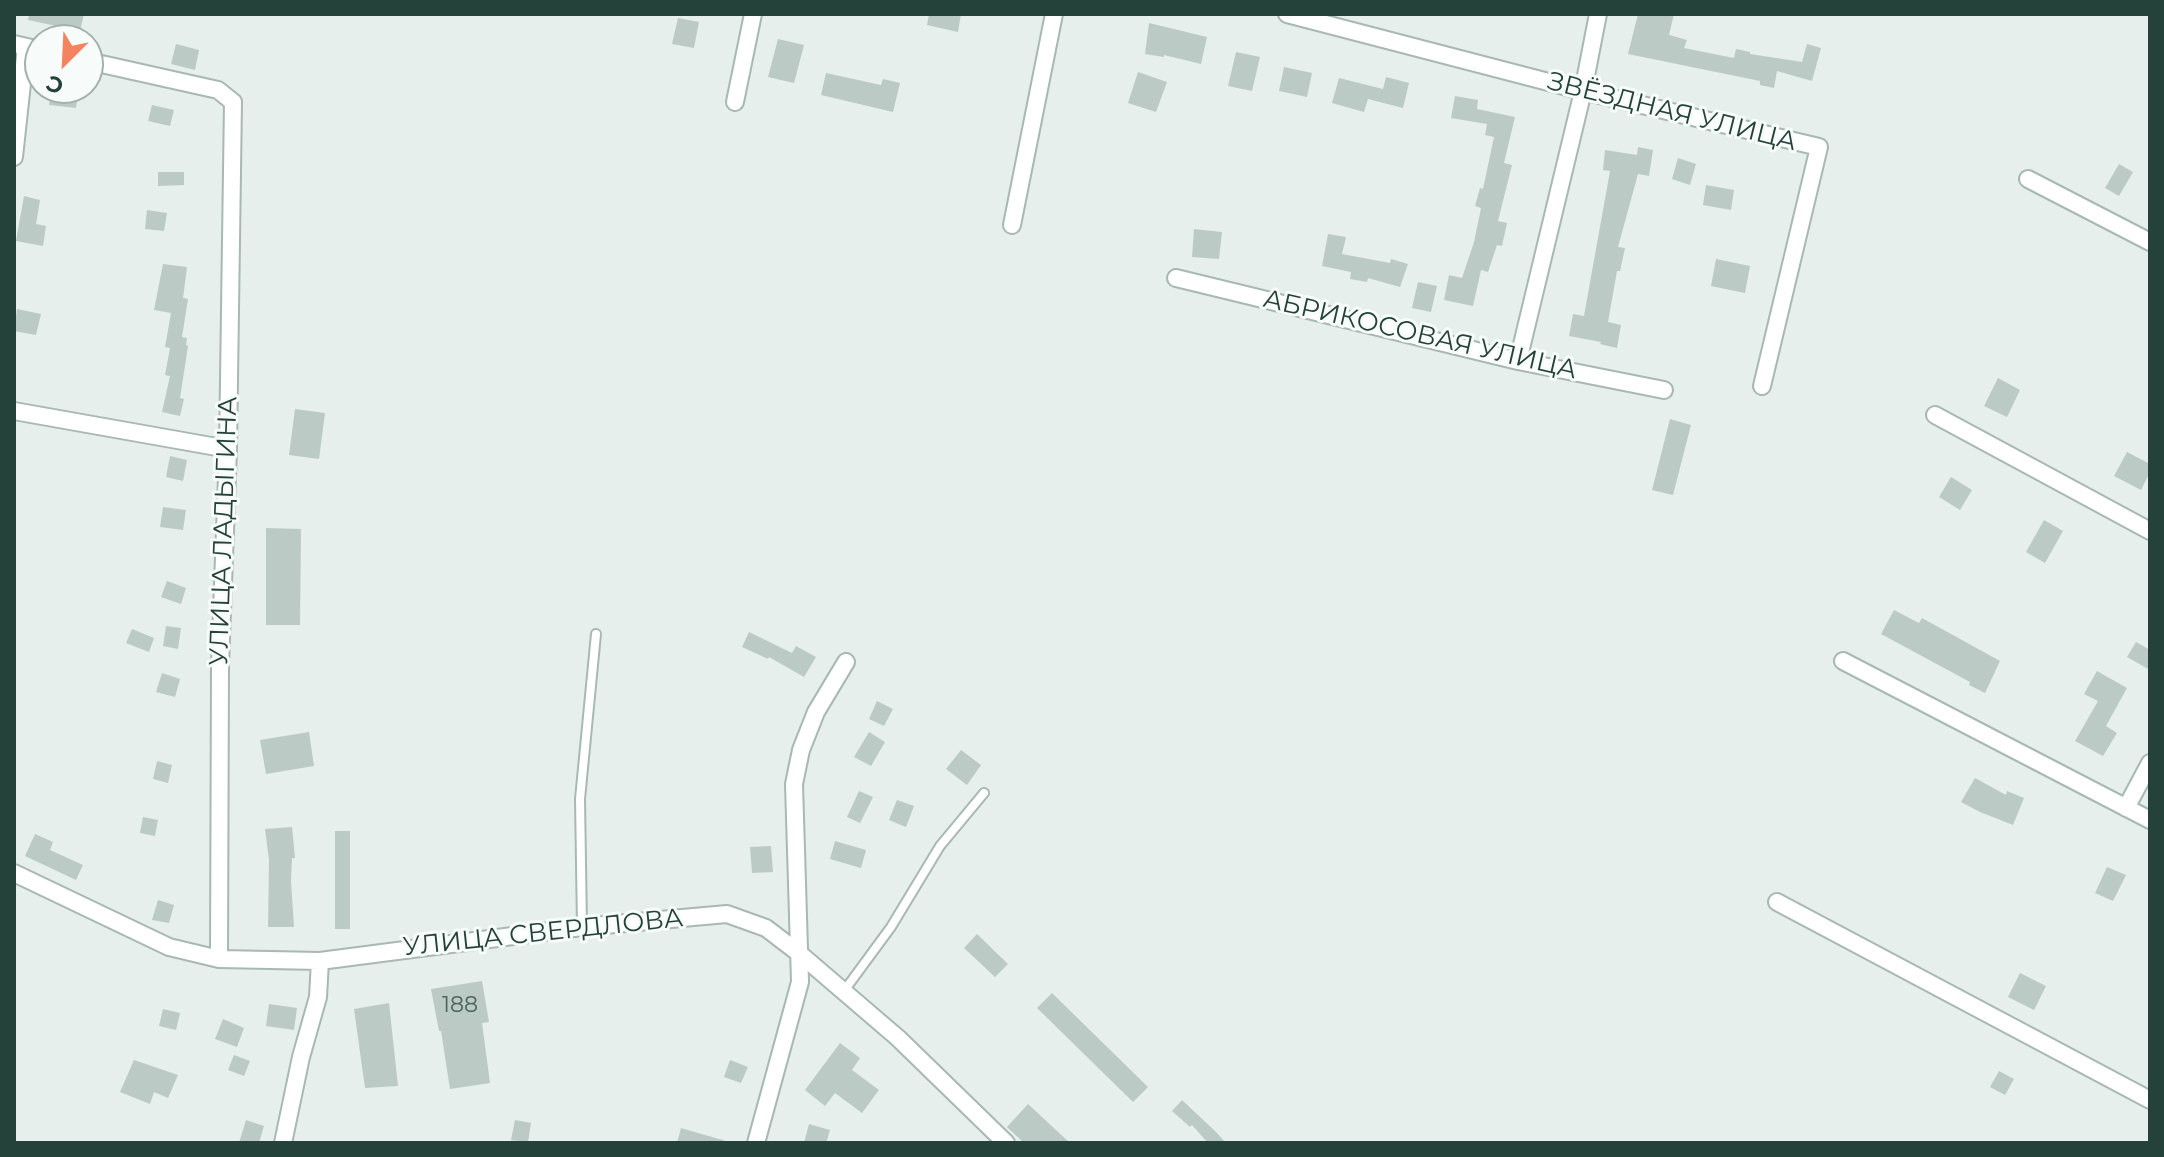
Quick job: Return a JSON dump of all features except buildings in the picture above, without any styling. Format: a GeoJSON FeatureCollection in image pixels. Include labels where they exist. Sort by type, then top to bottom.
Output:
{"type":"FeatureCollection","features":[{"type":"Feature","properties":{"kind":"street"},"geometry":{"type":"LineString","coordinates":[[735,102],[753,14]]}},
{"type":"Feature","properties":{"kind":"street"},"geometry":{"type":"LineString","coordinates":[[1012,225],[1054,14]]}},
{"type":"Feature","properties":{"kind":"street","name":"ЗВЁЗДНАЯ УЛИЦА"},"geometry":{"type":"LineString","coordinates":[[1287,14],[1583,91],[1819,147],[1762,386]]}},
{"type":"Feature","properties":{"kind":"street"},"geometry":{"type":"LineString","coordinates":[[1518,361],[1583,91],[1598,14]]}},
{"type":"Feature","properties":{"kind":"street","name":"УЛИЦА ЛАДЫГИНА"},"geometry":{"type":"LineString","coordinates":[[104,65],[218,90],[233,102],[228,449],[220,666],[219,959]]}},
{"type":"Feature","properties":{"kind":"street"},"geometry":{"type":"LineString","coordinates":[[14,157],[24,72]]}},
{"type":"Feature","properties":{"kind":"street"},"geometry":{"type":"LineString","coordinates":[[2028,179],[2150,242]]}},
{"type":"Feature","properties":{"kind":"street","name":"АБРИКОСОВАЯ УЛИЦА"},"geometry":{"type":"LineString","coordinates":[[1176,278],[1518,361],[1664,390]]}},
{"type":"Feature","properties":{"kind":"street"},"geometry":{"type":"LineString","coordinates":[[14,411],[228,449]]}},
{"type":"Feature","properties":{"kind":"street"},"geometry":{"type":"LineString","coordinates":[[1935,415],[2150,531]]}},
{"type":"Feature","properties":{"kind":"street"},"geometry":{"type":"LineString","coordinates":[[1843,661],[2150,820]]}},
{"type":"Feature","properties":{"kind":"street"},"geometry":{"type":"LineString","coordinates":[[756,1143],[800,982],[794,784],[801,750],[816,712],[846,662]]}},
{"type":"Feature","properties":{"kind":"street"},"geometry":{"type":"LineString","coordinates":[[2126,808],[2150,763]]}},
{"type":"Feature","properties":{"kind":"street","name":"УЛИЦА СВЕРДЛОВА"},"geometry":{"type":"LineString","coordinates":[[14,873],[169,947],[219,959],[320,961],[582,927],[727,914],[766,928],[800,954],[898,1038],[1006,1143]]}},
{"type":"Feature","properties":{"kind":"street"},"geometry":{"type":"LineString","coordinates":[[1777,902],[2150,1100]]}},
{"type":"Feature","properties":{"kind":"street"},"geometry":{"type":"LineString","coordinates":[[283,1143],[301,1057],[318,997],[320,961]]}},
{"type":"Feature","properties":{"kind":"lane"},"geometry":{"type":"LineString","coordinates":[[582,927],[580,799],[596,634]]}},
{"type":"Feature","properties":{"kind":"lane"},"geometry":{"type":"LineString","coordinates":[[844,991],[891,927],[940,846],[984,793]]}}]}
